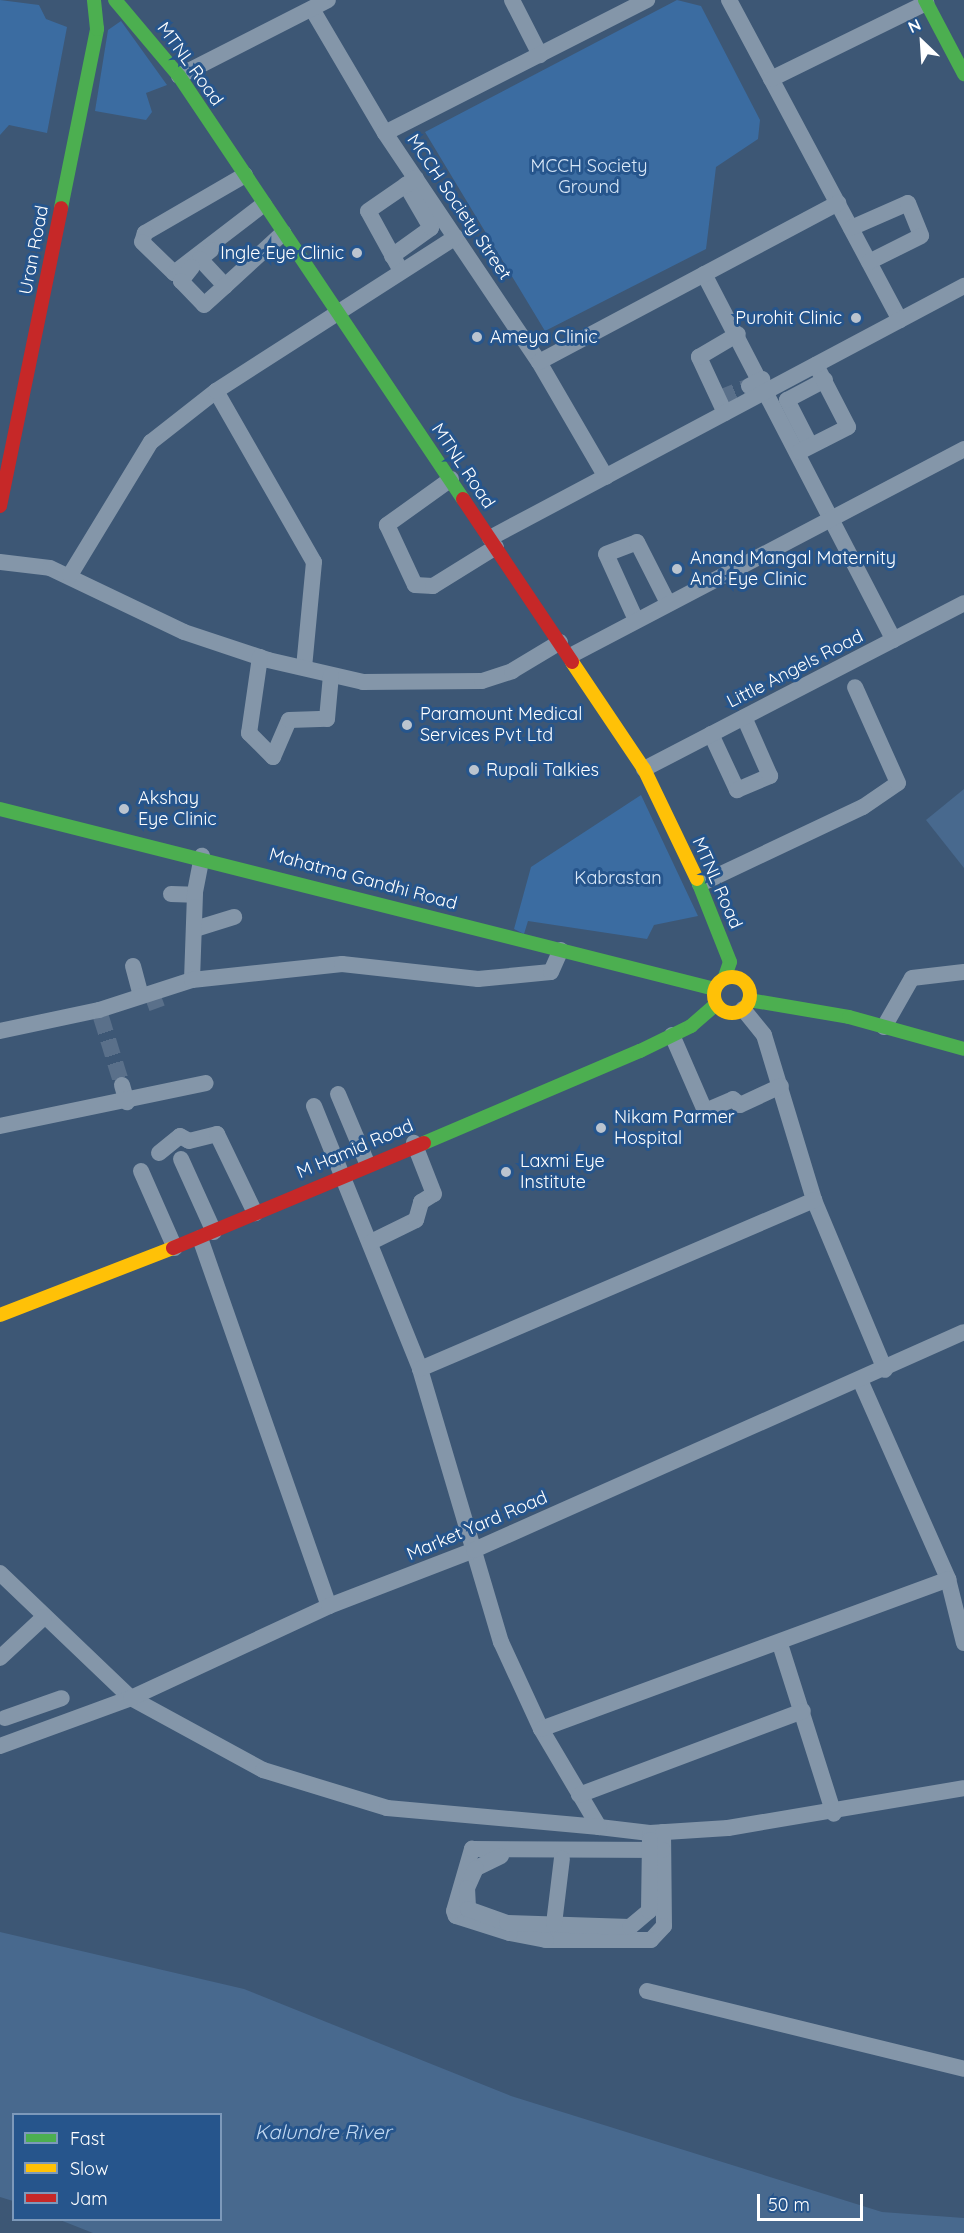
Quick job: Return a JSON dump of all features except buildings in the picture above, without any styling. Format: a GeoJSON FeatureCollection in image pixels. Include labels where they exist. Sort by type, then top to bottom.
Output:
{"type":"FeatureCollection","features":[{"type":"Feature","properties":{"kind":"main road","name":"Uran Road"},"geometry":{"type":"LineString","coordinates":[[0,506],[66,144],[83,27],[81,0]]}},
{"type":"Feature","properties":{"kind":"main road","name":"Uran Road"},"geometry":{"type":"LineString","coordinates":[[0,432],[66,144],[97,29],[94,0]]}},
{"type":"Feature","properties":{"kind":"main road","name":"MTNL Road"},"geometry":{"type":"LineString","coordinates":[[115,0],[179,76],[451,478],[644,769],[700,884],[730,962],[720,984],[716,1004]]}},
{"type":"Feature","properties":{"kind":"main road"},"geometry":{"type":"LineString","coordinates":[[926,1],[964,74]]}},
{"type":"Feature","properties":{"kind":"main road","name":"Mahatma Gandhi Road"},"geometry":{"type":"LineString","coordinates":[[0,809],[202,855],[561,950],[720,984],[746,984],[746,1005]]}},
{"type":"Feature","properties":{"kind":"main road"},"geometry":{"type":"LineString","coordinates":[[716,1004],[729,1013],[746,1005],[884,1027],[964,1049]]}},
{"type":"Feature","properties":{"kind":"main road","name":"M Hamid Road"},"geometry":{"type":"LineString","coordinates":[[0,1315],[207,1235],[344,1172],[672,1035],[716,1004]]}},
{"type":"Feature","properties":{"kind":"street"},"geometry":{"type":"LineString","coordinates":[[179,76],[328,0]]}},
{"type":"Feature","properties":{"kind":"street"},"geometry":{"type":"LineString","coordinates":[[512,0],[540,55]]}},
{"type":"Feature","properties":{"kind":"street","name":"MCCH Society Street"},"geometry":{"type":"LineString","coordinates":[[606,477],[539,362],[456,237],[427,207],[385,133],[647,0]]}},
{"type":"Feature","properties":{"kind":"street"},"geometry":{"type":"LineString","coordinates":[[729,0],[838,203],[856,225],[866,257],[900,320]]}},
{"type":"Feature","properties":{"kind":"street"},"geometry":{"type":"LineString","coordinates":[[771,79],[926,1]]}},
{"type":"Feature","properties":{"kind":"street"},"geometry":{"type":"LineString","coordinates":[[312,9],[385,133]]}},
{"type":"Feature","properties":{"kind":"street"},"geometry":{"type":"LineString","coordinates":[[245,175],[145,233],[142,242],[174,273],[265,205]]}},
{"type":"Feature","properties":{"kind":"street"},"geometry":{"type":"LineString","coordinates":[[401,271],[368,211],[411,182]]}},
{"type":"Feature","properties":{"kind":"street"},"geometry":{"type":"LineString","coordinates":[[856,225],[904,201],[923,232],[866,257]]}},
{"type":"Feature","properties":{"kind":"street"},"geometry":{"type":"LineString","coordinates":[[539,362],[838,203]]}},
{"type":"Feature","properties":{"kind":"street"},"geometry":{"type":"LineString","coordinates":[[265,205],[200,259],[181,281],[204,304],[284,233]]}},
{"type":"Feature","properties":{"kind":"street"},"geometry":{"type":"LineString","coordinates":[[70,575],[141,452],[216,392],[401,271],[430,232],[427,207]]}},
{"type":"Feature","properties":{"kind":"street"},"geometry":{"type":"LineString","coordinates":[[392,256],[416,252],[456,237]]}},
{"type":"Feature","properties":{"kind":"street"},"geometry":{"type":"LineString","coordinates":[[200,259],[225,286]]}},
{"type":"Feature","properties":{"kind":"street"},"geometry":{"type":"LineString","coordinates":[[704,274],[765,386],[803,445],[831,516],[894,640]]}},
{"type":"Feature","properties":{"kind":"street"},"geometry":{"type":"LineString","coordinates":[[451,478],[387,525],[415,585],[433,586],[493,542],[606,477],[724,404],[816,365],[964,286]]}},
{"type":"Feature","properties":{"kind":"street"},"geometry":{"type":"LineString","coordinates":[[724,404],[700,353],[738,334]]}},
{"type":"Feature","properties":{"kind":"street"},"geometry":{"type":"LineString","coordinates":[[803,445],[848,427],[816,365]]}},
{"type":"Feature","properties":{"kind":"street"},"geometry":{"type":"LineString","coordinates":[[765,386],[825,380]]}},
{"type":"Feature","properties":{"kind":"street"},"geometry":{"type":"LineString","coordinates":[[216,392],[314,562],[304,668]]}},
{"type":"Feature","properties":{"kind":"street"},"geometry":{"type":"LineString","coordinates":[[0,562],[70,575],[184,632],[260,657],[331,675],[389,684],[482,681],[636,620],[831,516],[964,449]]}},
{"type":"Feature","properties":{"kind":"street"},"geometry":{"type":"LineString","coordinates":[[636,620],[606,554],[637,542],[668,603]]}},
{"type":"Feature","properties":{"kind":"street","name":"Little Angels Road"},"geometry":{"type":"LineString","coordinates":[[644,769],[964,603]]}},
{"type":"Feature","properties":{"kind":"street"},"geometry":{"type":"LineString","coordinates":[[260,657],[249,733],[273,757],[289,720],[327,719],[331,675]]}},
{"type":"Feature","properties":{"kind":"street"},"geometry":{"type":"LineString","coordinates":[[700,884],[863,807],[898,783],[855,687]]}},
{"type":"Feature","properties":{"kind":"street"},"geometry":{"type":"LineString","coordinates":[[192,980],[194,895],[202,855]]}},
{"type":"Feature","properties":{"kind":"street"},"geometry":{"type":"LineString","coordinates":[[171,894],[194,895]]}},
{"type":"Feature","properties":{"kind":"street"},"geometry":{"type":"LineString","coordinates":[[195,929],[234,916]]}},
{"type":"Feature","properties":{"kind":"street"},"geometry":{"type":"LineString","coordinates":[[0,1032],[100,1013],[192,980],[342,964],[478,979],[551,972],[561,950]]}},
{"type":"Feature","properties":{"kind":"street"},"geometry":{"type":"LineString","coordinates":[[133,966],[148,994]]}},
{"type":"Feature","properties":{"kind":"street"},"geometry":{"type":"LineString","coordinates":[[884,1027],[915,977],[964,972]]}},
{"type":"Feature","properties":{"kind":"street"},"geometry":{"type":"LineString","coordinates":[[746,1005],[760,1027],[781,1086],[814,1200],[885,1370]]}},
{"type":"Feature","properties":{"kind":"street"},"geometry":{"type":"LineString","coordinates":[[672,1035],[705,1111],[733,1099],[740,1105],[781,1086]]}},
{"type":"Feature","properties":{"kind":"street"},"geometry":{"type":"LineString","coordinates":[[0,1126],[127,1102],[206,1083]]}},
{"type":"Feature","properties":{"kind":"street"},"geometry":{"type":"LineString","coordinates":[[122,1085],[127,1102]]}},
{"type":"Feature","properties":{"kind":"street"},"geometry":{"type":"LineString","coordinates":[[338,1094],[367,1163]]}},
{"type":"Feature","properties":{"kind":"street"},"geometry":{"type":"LineString","coordinates":[[314,1106],[344,1172],[420,1369],[501,1642],[541,1729],[598,1827]]}},
{"type":"Feature","properties":{"kind":"street"},"geometry":{"type":"LineString","coordinates":[[159,1153],[180,1136],[189,1141],[218,1134],[255,1213]]}},
{"type":"Feature","properties":{"kind":"street"},"geometry":{"type":"LineString","coordinates":[[371,1242],[416,1220],[421,1202],[434,1194],[414,1143]]}},
{"type":"Feature","properties":{"kind":"street"},"geometry":{"type":"LineString","coordinates":[[181,1159],[329,1606]]}},
{"type":"Feature","properties":{"kind":"street"},"geometry":{"type":"LineString","coordinates":[[141,1171],[175,1248]]}},
{"type":"Feature","properties":{"kind":"street"},"geometry":{"type":"LineString","coordinates":[[420,1369],[814,1200]]}},
{"type":"Feature","properties":{"kind":"street","name":"Market Yard Road"},"geometry":{"type":"LineString","coordinates":[[0,1746],[131,1698],[329,1606],[474,1550],[885,1370],[964,1332]]}},
{"type":"Feature","properties":{"kind":"street"},"geometry":{"type":"LineString","coordinates":[[860,1380],[948,1579],[964,1643]]}},
{"type":"Feature","properties":{"kind":"street"},"geometry":{"type":"LineString","coordinates":[[0,1573],[131,1698],[263,1770],[387,1808],[598,1827],[657,1841]]}},
{"type":"Feature","properties":{"kind":"street"},"geometry":{"type":"LineString","coordinates":[[541,1729],[780,1644],[948,1579]]}},
{"type":"Feature","properties":{"kind":"street"},"geometry":{"type":"LineString","coordinates":[[0,1658],[44,1617]]}},
{"type":"Feature","properties":{"kind":"street"},"geometry":{"type":"LineString","coordinates":[[780,1644],[834,1814]]}},
{"type":"Feature","properties":{"kind":"street"},"geometry":{"type":"LineString","coordinates":[[22,1738],[2,1715],[62,1698]]}},
{"type":"Feature","properties":{"kind":"street"},"geometry":{"type":"LineString","coordinates":[[579,1795],[803,1712]]}},
{"type":"Feature","properties":{"kind":"street"},"geometry":{"type":"LineString","coordinates":[[657,1841],[664,1926],[651,1940],[546,1940],[478,1923],[454,1911],[472,1850],[657,1841],[834,1814],[964,1788]]}},
{"type":"Feature","properties":{"kind":"street"},"geometry":{"type":"LineString","coordinates":[[622,1861],[495,1856],[476,1868],[467,1888],[468,1909],[482,1916],[554,1924],[630,1927],[641,1922],[649,1911],[657,1841]]}},
{"type":"Feature","properties":{"kind":"street"},"geometry":{"type":"LineString","coordinates":[[554,1924],[562,1858]]}},
{"type":"Feature","properties":{"kind":"street"},"geometry":{"type":"LineString","coordinates":[[647,1991],[964,2069]]}},
{"type":"Feature","properties":{"kind":"green space"},"geometry":{"type":"Polygon","coordinates":[[[0,0],[39,5],[46,19],[67,27],[47,133],[9,125],[0,135],[0,0]]]}},
{"type":"Feature","properties":{"kind":"green space","name":"MCCH Society Ground"},"geometry":{"type":"Polygon","coordinates":[[[677,0],[701,6],[760,120],[758,139],[716,167],[706,249],[545,331],[425,132],[677,0]]]}},
{"type":"Feature","properties":{"kind":"green space"},"geometry":{"type":"Polygon","coordinates":[[[121,21],[167,85],[146,93],[152,112],[146,120],[95,111],[108,30],[121,21]]]}},
{"type":"Feature","properties":{"kind":"green space","name":"Kabrastan"},"geometry":{"type":"Polygon","coordinates":[[[641,795],[698,916],[654,925],[647,939],[528,921],[524,934],[514,929],[531,867],[641,795]]]}},
{"type":"Feature","properties":{"kind":"water"},"geometry":{"type":"Polygon","coordinates":[[[964,789],[964,868],[926,820],[964,789]]]}},
{"type":"Feature","properties":{"kind":"water","name":"Kalundre River"},"geometry":{"type":"Polygon","coordinates":[[[0,1932],[244,1989],[511,2096],[882,2212],[964,2218],[964,2233],[93,2233],[63,2221],[222,2221],[222,2113],[12,2113],[12,2201],[0,2197],[0,1932]]]}},
{"type":"Feature","properties":{"kind":"tunnel"},"geometry":{"type":"LineString","coordinates":[[720,398],[749,386]]}},
{"type":"Feature","properties":{"kind":"tunnel"},"geometry":{"type":"LineString","coordinates":[[153,997],[157,1008]]}},
{"type":"Feature","properties":{"kind":"tunnel"},"geometry":{"type":"LineString","coordinates":[[101,1017],[122,1085]]}},
{"type":"Feature","properties":{"kind":"traffic: fast"},"geometry":{"type":"LineString","coordinates":[[61,208],[97,29],[94,0]]}},
{"type":"Feature","properties":{"kind":"traffic: fast"},"geometry":{"type":"LineString","coordinates":[[115,0],[179,76],[463,499]]}},
{"type":"Feature","properties":{"kind":"traffic: fast"},"geometry":{"type":"LineString","coordinates":[[925,0],[964,74]]}},
{"type":"Feature","properties":{"kind":"traffic: fast"},"geometry":{"type":"LineString","coordinates":[[0,809],[715,989]]}},
{"type":"Feature","properties":{"kind":"traffic: fast"},"geometry":{"type":"LineString","coordinates":[[697,879],[730,962],[724,979]]}},
{"type":"Feature","properties":{"kind":"traffic: fast"},"geometry":{"type":"LineString","coordinates":[[749,1000],[849,1017],[964,1049]]}},
{"type":"Feature","properties":{"kind":"traffic: fast"},"geometry":{"type":"LineString","coordinates":[[424,1143],[640,1051],[691,1026],[716,1004]]}},
{"type":"Feature","properties":{"kind":"traffic: slow"},"geometry":{"type":"LineString","coordinates":[[572,662],[644,769],[697,879]]}},
{"type":"Feature","properties":{"kind":"traffic: slow"},"geometry":{"type":"LineString","coordinates":[[732,977],[745,982],[750,995],[745,1008],[732,1013],[719,1008],[714,995],[719,982],[732,977]]}},
{"type":"Feature","properties":{"kind":"traffic: slow"},"geometry":{"type":"LineString","coordinates":[[0,1315],[173,1248]]}},
{"type":"Feature","properties":{"kind":"traffic: jam"},"geometry":{"type":"LineString","coordinates":[[0,506],[61,208]]}},
{"type":"Feature","properties":{"kind":"traffic: jam"},"geometry":{"type":"LineString","coordinates":[[463,499],[572,662]]}},
{"type":"Feature","properties":{"kind":"traffic: jam"},"geometry":{"type":"LineString","coordinates":[[173,1248],[424,1143]]}},
{"type":"Feature","properties":{"kind":"place","name":"Ingle Eye Clinic"},"geometry":{"type":"Point","coordinates":[357,253]}},
{"type":"Feature","properties":{"kind":"place","name":"Purohit Clinic"},"geometry":{"type":"Point","coordinates":[856,318]}},
{"type":"Feature","properties":{"kind":"place","name":"Ameya Clinic"},"geometry":{"type":"Point","coordinates":[477,337]}},
{"type":"Feature","properties":{"kind":"place","name":"Anand Mangal Maternity And Eye Clinic"},"geometry":{"type":"Point","coordinates":[677,569]}},
{"type":"Feature","properties":{"kind":"place","name":"Paramount Medical Services Pvt Ltd"},"geometry":{"type":"Point","coordinates":[407,725]}},
{"type":"Feature","properties":{"kind":"place","name":"Rupali Talkies"},"geometry":{"type":"Point","coordinates":[474,770]}},
{"type":"Feature","properties":{"kind":"place","name":"Akshay Eye Clinic"},"geometry":{"type":"Point","coordinates":[124,809]}},
{"type":"Feature","properties":{"kind":"place","name":"Nikam Parmer Hospital"},"geometry":{"type":"Point","coordinates":[601,1128]}},
{"type":"Feature","properties":{"kind":"place","name":"Laxmi Eye Institute"},"geometry":{"type":"Point","coordinates":[506,1172]}}]}
